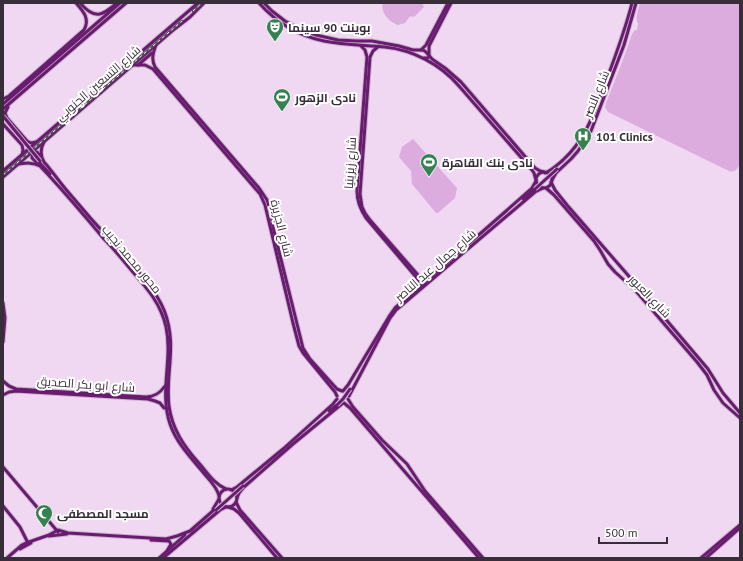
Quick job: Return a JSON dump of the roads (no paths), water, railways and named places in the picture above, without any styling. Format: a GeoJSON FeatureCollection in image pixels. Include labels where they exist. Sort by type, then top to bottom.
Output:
{"type":"FeatureCollection","features":[{"type":"Feature","properties":{"kind":"main road"},"geometry":{"type":"LineString","coordinates":[[76,3],[86,12],[99,14],[106,14],[117,3]]}},
{"type":"Feature","properties":{"kind":"main road"},"geometry":{"type":"LineString","coordinates":[[51,67],[86,30],[86,12],[80,3]]}},
{"type":"Feature","properties":{"kind":"main road"},"geometry":{"type":"LineString","coordinates":[[3,109],[9,96],[120,3]]}},
{"type":"Feature","properties":{"kind":"main road"},"geometry":{"type":"LineString","coordinates":[[5,102],[79,45],[127,3]]}},
{"type":"Feature","properties":{"kind":"main road","name":"شارع التسعين الجنوبي"},"geometry":{"type":"LineString","coordinates":[[3,177],[15,162],[54,126],[82,104],[198,3]]}},
{"type":"Feature","properties":{"kind":"main road","name":"شارع التسعين الجنوبي"},"geometry":{"type":"LineString","coordinates":[[3,171],[44,142],[190,17],[204,3]]}},
{"type":"Feature","properties":{"kind":"main road"},"geometry":{"type":"LineString","coordinates":[[259,3],[275,19],[291,29],[310,36],[338,40],[374,41],[399,46],[422,58],[444,66],[456,76],[475,100],[485,117],[534,173],[538,185],[544,188]]}},
{"type":"Feature","properties":{"kind":"main road"},"geometry":{"type":"LineString","coordinates":[[264,3],[280,17],[306,34],[322,41],[341,44],[348,42],[372,45],[374,44],[374,41]]}},
{"type":"Feature","properties":{"kind":"main road"},"geometry":{"type":"LineString","coordinates":[[448,3],[427,47],[432,61],[475,100],[515,143],[537,170],[550,175],[552,181],[549,186],[535,189]]}},
{"type":"Feature","properties":{"kind":"main road"},"geometry":{"type":"LineString","coordinates":[[329,44],[379,46],[413,52],[420,50],[427,47],[451,3]]}},
{"type":"Feature","properties":{"kind":"main road","name":"شارع النصر"},"geometry":{"type":"LineString","coordinates":[[545,173],[551,170],[569,154],[587,128],[603,84],[617,54],[632,3]]}},
{"type":"Feature","properties":{"kind":"main road","name":"شارع النصر"},"geometry":{"type":"LineString","coordinates":[[552,181],[555,174],[582,146],[592,126],[626,38],[636,3]]}},
{"type":"Feature","properties":{"kind":"main road"},"geometry":{"type":"LineString","coordinates":[[634,11],[635,18]]}},
{"type":"Feature","properties":{"kind":"main road"},"geometry":{"type":"LineString","coordinates":[[86,18],[88,14],[92,13]]}},
{"type":"Feature","properties":{"kind":"main road"},"geometry":{"type":"LineString","coordinates":[[292,22],[294,26]]}},
{"type":"Feature","properties":{"kind":"main road"},"geometry":{"type":"LineString","coordinates":[[626,38],[631,33]]}},
{"type":"Feature","properties":{"kind":"main road"},"geometry":{"type":"LineString","coordinates":[[148,46],[149,42]]}},
{"type":"Feature","properties":{"kind":"main road"},"geometry":{"type":"LineString","coordinates":[[134,65],[145,65],[149,67],[150,64],[153,63],[152,57],[156,45]]}},
{"type":"Feature","properties":{"kind":"main road"},"geometry":{"type":"LineString","coordinates":[[360,45],[365,50],[368,57],[379,46]]}},
{"type":"Feature","properties":{"kind":"main road"},"geometry":{"type":"LineString","coordinates":[[420,50],[429,54]]}},
{"type":"Feature","properties":{"kind":"main road"},"geometry":{"type":"LineString","coordinates":[[420,50],[418,54],[422,58]]}},
{"type":"Feature","properties":{"kind":"main road"},"geometry":{"type":"LineString","coordinates":[[138,65],[154,51]]}},
{"type":"Feature","properties":{"kind":"main road"},"geometry":{"type":"LineString","coordinates":[[422,58],[427,58],[429,54]]}},
{"type":"Feature","properties":{"kind":"main road","name":"شارع زيزينيا"},"geometry":{"type":"LineString","coordinates":[[364,114],[364,80],[368,57]]}},
{"type":"Feature","properties":{"kind":"main road","name":"شارع زيزينيا"},"geometry":{"type":"LineString","coordinates":[[368,57],[357,191],[361,212],[421,277]]}},
{"type":"Feature","properties":{"kind":"main road","name":"شارع الجزيرة"},"geometry":{"type":"LineString","coordinates":[[153,63],[177,95]]}},
{"type":"Feature","properties":{"kind":"main road","name":"شارع الجزيرة"},"geometry":{"type":"LineString","coordinates":[[149,67],[153,69],[177,95],[263,194],[270,207],[281,264],[304,354],[336,391],[342,391]]}},
{"type":"Feature","properties":{"kind":"main road"},"geometry":{"type":"LineString","coordinates":[[5,102],[6,112],[4,119],[22,147],[22,156]]}},
{"type":"Feature","properties":{"kind":"main road"},"geometry":{"type":"LineString","coordinates":[[82,104],[85,107]]}},
{"type":"Feature","properties":{"kind":"main road"},"geometry":{"type":"LineString","coordinates":[[78,107],[81,110]]}},
{"type":"Feature","properties":{"kind":"main road"},"geometry":{"type":"LineString","coordinates":[[4,119],[28,142],[38,142]]}},
{"type":"Feature","properties":{"kind":"main road","name":"محور محمد نجيب"},"geometry":{"type":"LineString","coordinates":[[4,119],[66,192],[79,212],[116,250]]}},
{"type":"Feature","properties":{"kind":"main road"},"geometry":{"type":"LineString","coordinates":[[556,169],[574,153],[592,126]]}},
{"type":"Feature","properties":{"kind":"main road"},"geometry":{"type":"LineString","coordinates":[[535,189],[571,154],[579,144],[581,138]]}},
{"type":"Feature","properties":{"kind":"main road"},"geometry":{"type":"LineString","coordinates":[[22,147],[28,147],[28,142]]}},
{"type":"Feature","properties":{"kind":"main road"},"geometry":{"type":"LineString","coordinates":[[15,162],[30,163],[40,160],[41,148],[44,142]]}},
{"type":"Feature","properties":{"kind":"main road"},"geometry":{"type":"LineString","coordinates":[[571,159],[574,158],[582,149]]}},
{"type":"Feature","properties":{"kind":"main road"},"geometry":{"type":"LineString","coordinates":[[534,173],[537,172],[537,170]]}},
{"type":"Feature","properties":{"kind":"main road"},"geometry":{"type":"LineString","coordinates":[[551,170],[552,174],[555,174]]}},
{"type":"Feature","properties":{"kind":"main road"},"geometry":{"type":"LineString","coordinates":[[535,189],[538,175],[545,173]]}},
{"type":"Feature","properties":{"kind":"main road","name":"شارع العبور"},"geometry":{"type":"LineString","coordinates":[[552,181],[553,188],[708,369],[723,393],[740,413]]}},
{"type":"Feature","properties":{"kind":"main road","name":"شارع العبور"},"geometry":{"type":"LineString","coordinates":[[544,188],[550,190],[596,244],[614,272],[635,290],[699,364],[724,405],[740,418]]}},
{"type":"Feature","properties":{"kind":"main road","name":"شارع جمال عبد الناصر"},"geometry":{"type":"LineString","coordinates":[[369,354],[392,311],[398,305],[505,212],[535,189]]}},
{"type":"Feature","properties":{"kind":"main road","name":"شارع جمال عبد الناصر"},"geometry":{"type":"LineString","coordinates":[[369,354],[390,318],[398,308],[502,220],[535,189]]}},
{"type":"Feature","properties":{"kind":"main road","name":"محور محمد نجيب"},"geometry":{"type":"LineString","coordinates":[[66,192],[79,203],[94,220],[151,293],[158,306],[167,331],[168,345],[165,395],[180,437],[188,450],[209,473],[216,485],[219,497]]}},
{"type":"Feature","properties":{"kind":"main road","name":"شارع زيزينيا"},"geometry":{"type":"LineString","coordinates":[[387,241],[418,281]]}},
{"type":"Feature","properties":{"kind":"main road","name":"محور محمد نجيب"},"geometry":{"type":"LineString","coordinates":[[121,256],[141,274],[159,299],[168,319],[173,356],[167,401],[170,423],[180,447],[207,479],[226,489]]}},
{"type":"Feature","properties":{"kind":"main road"},"geometry":{"type":"LineString","coordinates":[[611,268],[615,266],[617,262]]}},
{"type":"Feature","properties":{"kind":"main road"},"geometry":{"type":"LineString","coordinates":[[614,272],[617,268],[622,268]]}},
{"type":"Feature","properties":{"kind":"main road"},"geometry":{"type":"LineString","coordinates":[[417,289],[418,281],[421,277],[428,279]]}},
{"type":"Feature","properties":{"kind":"main road"},"geometry":{"type":"LineString","coordinates":[[3,303],[3,342]]}},
{"type":"Feature","properties":{"kind":"main road","name":"شارع الجزيرة"},"geometry":{"type":"LineString","coordinates":[[304,354],[328,378],[336,391],[337,397]]}},
{"type":"Feature","properties":{"kind":"main road"},"geometry":{"type":"LineString","coordinates":[[163,558],[221,509],[232,506],[236,502],[240,491],[271,461],[305,429],[343,399],[369,354]]}},
{"type":"Feature","properties":{"kind":"main road"},"geometry":{"type":"LineString","coordinates":[[3,381],[6,389],[3,396]]}},
{"type":"Feature","properties":{"kind":"main road","name":"شارع ابو بكر الصديق"},"geometry":{"type":"LineString","coordinates":[[100,396],[146,397],[160,392],[165,386]]}},
{"type":"Feature","properties":{"kind":"main road","name":"شارع ابو بكر الصديق"},"geometry":{"type":"LineString","coordinates":[[6,389],[11,388],[57,393]]}},
{"type":"Feature","properties":{"kind":"main road","name":"شارع ابو بكر الصديق"},"geometry":{"type":"LineString","coordinates":[[6,389],[155,401]]}},
{"type":"Feature","properties":{"kind":"main road"},"geometry":{"type":"LineString","coordinates":[[336,404],[339,393],[349,389]]}},
{"type":"Feature","properties":{"kind":"main road"},"geometry":{"type":"LineString","coordinates":[[231,490],[236,488],[302,437],[336,404],[347,401],[349,389]]}},
{"type":"Feature","properties":{"kind":"main road"},"geometry":{"type":"LineString","coordinates":[[165,395],[167,396],[168,391]]}},
{"type":"Feature","properties":{"kind":"main road"},"geometry":{"type":"LineString","coordinates":[[342,391],[347,393],[349,405],[398,465],[479,558]]}},
{"type":"Feature","properties":{"kind":"main road"},"geometry":{"type":"LineString","coordinates":[[718,397],[723,397],[723,393]]}},
{"type":"Feature","properties":{"kind":"main road"},"geometry":{"type":"LineString","coordinates":[[152,396],[157,397],[155,401],[160,403],[164,408]]}},
{"type":"Feature","properties":{"kind":"main road"},"geometry":{"type":"LineString","coordinates":[[337,397],[339,402],[349,405],[382,440],[404,460],[425,491],[483,558]]}},
{"type":"Feature","properties":{"kind":"main road"},"geometry":{"type":"LineString","coordinates":[[724,405],[726,401],[730,401]]}},
{"type":"Feature","properties":{"kind":"main road"},"geometry":{"type":"LineString","coordinates":[[398,465],[404,460]]}},
{"type":"Feature","properties":{"kind":"main road"},"geometry":{"type":"LineString","coordinates":[[3,467],[53,526],[59,530],[68,533],[170,538],[187,533],[271,461]]}},
{"type":"Feature","properties":{"kind":"main road"},"geometry":{"type":"LineString","coordinates":[[402,469],[407,464]]}},
{"type":"Feature","properties":{"kind":"main road"},"geometry":{"type":"LineString","coordinates":[[236,488],[240,491]]}},
{"type":"Feature","properties":{"kind":"main road"},"geometry":{"type":"LineString","coordinates":[[182,542],[216,508],[222,491],[226,489],[231,490],[236,494],[237,498]]}},
{"type":"Feature","properties":{"kind":"main road"},"geometry":{"type":"LineString","coordinates":[[219,497],[221,504],[235,510],[277,558]]}},
{"type":"Feature","properties":{"kind":"main road"},"geometry":{"type":"LineString","coordinates":[[236,502],[282,558]]}},
{"type":"Feature","properties":{"kind":"main road"},"geometry":{"type":"LineString","coordinates":[[3,506],[29,542]]}},
{"type":"Feature","properties":{"kind":"main road"},"geometry":{"type":"LineString","coordinates":[[159,558],[203,517],[219,506],[221,509]]}},
{"type":"Feature","properties":{"kind":"main road"},"geometry":{"type":"LineString","coordinates":[[235,510],[235,507],[238,506]]}},
{"type":"Feature","properties":{"kind":"main road"},"geometry":{"type":"LineString","coordinates":[[701,558],[740,525]]}},
{"type":"Feature","properties":{"kind":"main road"},"geometry":{"type":"LineString","coordinates":[[49,535],[53,526]]}},
{"type":"Feature","properties":{"kind":"main road"},"geometry":{"type":"LineString","coordinates":[[706,558],[740,528]]}},
{"type":"Feature","properties":{"kind":"main road"},"geometry":{"type":"LineString","coordinates":[[59,530],[62,534]]}},
{"type":"Feature","properties":{"kind":"main road"},"geometry":{"type":"LineString","coordinates":[[8,558],[29,542],[59,530]]}},
{"type":"Feature","properties":{"kind":"main road"},"geometry":{"type":"LineString","coordinates":[[56,535],[59,530]]}},
{"type":"Feature","properties":{"kind":"main road"},"geometry":{"type":"LineString","coordinates":[[22,547],[23,534]]}},
{"type":"Feature","properties":{"kind":"main road"},"geometry":{"type":"LineString","coordinates":[[29,542],[62,534],[167,541],[170,543]]}},
{"type":"Feature","properties":{"kind":"main road"},"geometry":{"type":"LineString","coordinates":[[167,551],[170,547],[170,543],[173,543],[174,541],[170,538]]}},
{"type":"Feature","properties":{"kind":"railway"},"geometry":{"type":"LineString","coordinates":[[193,11],[202,3]]}},
{"type":"Feature","properties":{"kind":"railway"},"geometry":{"type":"LineString","coordinates":[[3,175],[182,21]]}},
{"type":"Feature","properties":{"kind":"place","name":"بوينت 90 سينما"},"geometry":{"type":"Point","coordinates":[275,42]}},
{"type":"Feature","properties":{"kind":"place","name":"نادى الزهور"},"geometry":{"type":"Point","coordinates":[282,112]}},
{"type":"Feature","properties":{"kind":"place","name":"101 Clinics"},"geometry":{"type":"Point","coordinates":[583,151]}},
{"type":"Feature","properties":{"kind":"place","name":"نادى بنك القاهرة"},"geometry":{"type":"Point","coordinates":[429,177]}},
{"type":"Feature","properties":{"kind":"place","name":"مسجد المصطفى"},"geometry":{"type":"Point","coordinates":[44,528]}}]}
